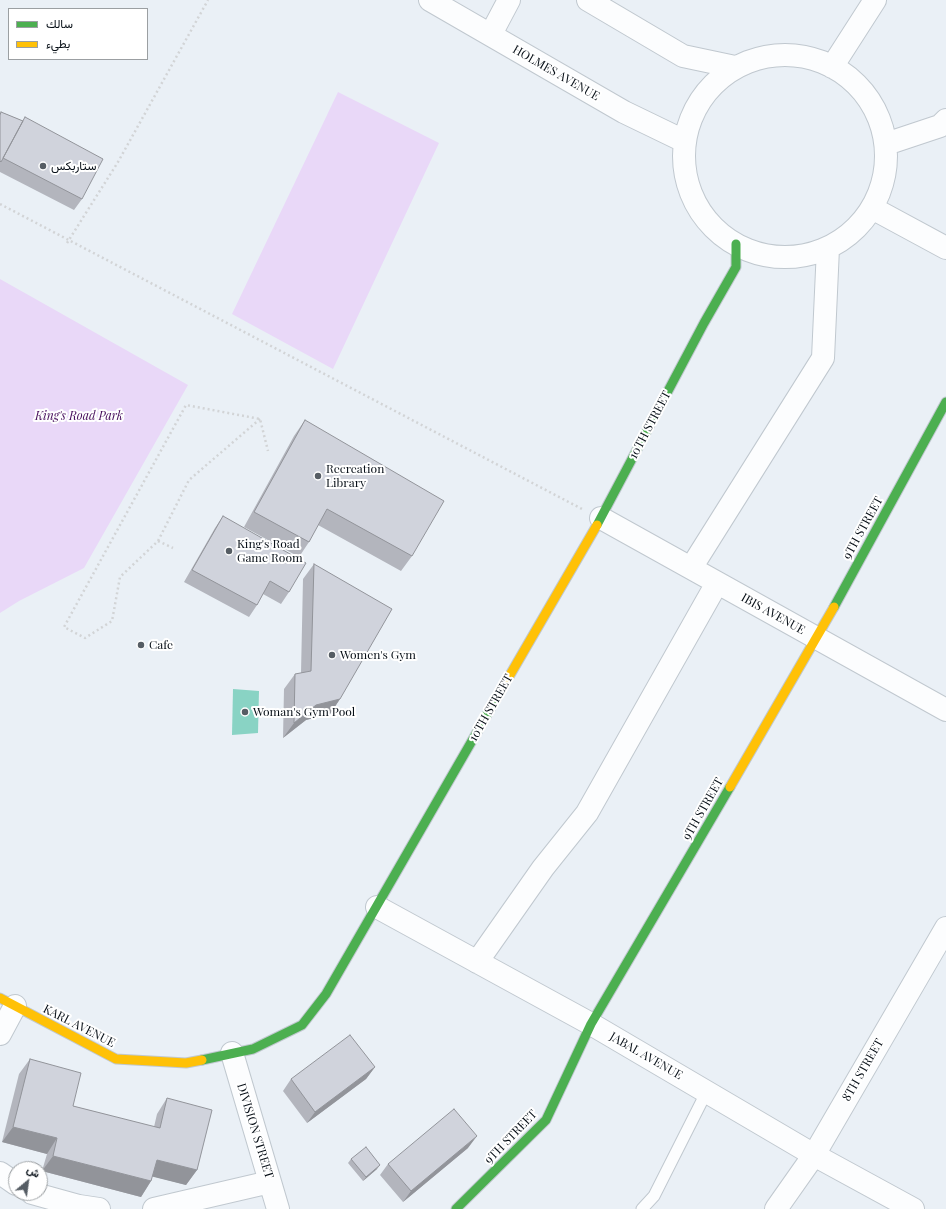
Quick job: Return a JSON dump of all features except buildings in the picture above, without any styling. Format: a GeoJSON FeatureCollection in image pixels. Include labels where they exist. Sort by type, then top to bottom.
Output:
{"type":"FeatureCollection","features":[{"type":"Feature","properties":{"kind":"street","name":"HOLMES AVENUE"},"geometry":{"type":"LineString","coordinates":[[430,0],[624,112],[684,141]]}},
{"type":"Feature","properties":{"kind":"street"},"geometry":{"type":"LineString","coordinates":[[491,34],[509,0]]}},
{"type":"Feature","properties":{"kind":"street"},"geometry":{"type":"LineString","coordinates":[[588,0],[683,56],[735,68]]}},
{"type":"Feature","properties":{"kind":"street"},"geometry":{"type":"LineString","coordinates":[[832,67],[875,0]]}},
{"type":"Feature","properties":{"kind":"street"},"geometry":{"type":"LineString","coordinates":[[788,55],[804,56],[832,67],[847,76],[869,99],[880,122],[886,144],[886,160],[880,191],[872,208],[854,230],[828,248],[797,257],[781,257],[755,253],[736,244],[710,225],[693,199],[684,168],[684,141],[689,121],[704,93],[715,82],[735,68],[756,59],[788,55]]}},
{"type":"Feature","properties":{"kind":"street"},"geometry":{"type":"LineString","coordinates":[[886,144],[940,126],[946,120]]}},
{"type":"Feature","properties":{"kind":"street"},"geometry":{"type":"LineString","coordinates":[[872,208],[946,248]]}},
{"type":"Feature","properties":{"kind":"street","name":"10TH STREET"},"geometry":{"type":"LineString","coordinates":[[152,1060],[186,1062],[253,1049],[302,1025],[326,994],[601,518],[697,336],[736,267],[736,244]]}},
{"type":"Feature","properties":{"kind":"street"},"geometry":{"type":"LineString","coordinates":[[691,568],[823,358],[828,248]]}},
{"type":"Feature","properties":{"kind":"street","name":"9TH STREET"},"geometry":{"type":"LineString","coordinates":[[456,1209],[546,1120],[591,1024],[817,638],[946,402]]}},
{"type":"Feature","properties":{"kind":"street","name":"IBIS AVENUE"},"geometry":{"type":"LineString","coordinates":[[601,518],[946,710]]}},
{"type":"Feature","properties":{"kind":"street"},"geometry":{"type":"LineString","coordinates":[[477,962],[543,868],[587,813],[717,583]]}},
{"type":"Feature","properties":{"kind":"street","name":"JABAL AVENUE"},"geometry":{"type":"LineString","coordinates":[[377,907],[591,1024],[814,1155],[913,1209]]}},
{"type":"Feature","properties":{"kind":"street","name":"8TH STREET"},"geometry":{"type":"LineString","coordinates":[[776,1209],[814,1155],[946,928]]}},
{"type":"Feature","properties":{"kind":"street"},"geometry":{"type":"LineString","coordinates":[[0,1034],[8,1002]]}},
{"type":"Feature","properties":{"kind":"street","name":"KARL AVENUE"},"geometry":{"type":"LineString","coordinates":[[8,1002],[116,1059],[152,1060]]}},
{"type":"Feature","properties":{"kind":"street","name":"DIVISION STREET"},"geometry":{"type":"LineString","coordinates":[[232,1053],[278,1209]]}},
{"type":"Feature","properties":{"kind":"street"},"geometry":{"type":"LineString","coordinates":[[154,1209],[270,1182]]}},
{"type":"Feature","properties":{"kind":"street"},"geometry":{"type":"LineString","coordinates":[[48,1197],[79,1206],[99,1209]]}},
{"type":"Feature","properties":{"kind":"lane"},"geometry":{"type":"LineString","coordinates":[[642,1209],[654,1196],[706,1092]]}},
{"type":"Feature","properties":{"kind":"path"},"geometry":{"type":"LineString","coordinates":[[67,243],[118,162],[208,0]]}},
{"type":"Feature","properties":{"kind":"path"},"geometry":{"type":"LineString","coordinates":[[0,204],[601,518]]}},
{"type":"Feature","properties":{"kind":"path"},"geometry":{"type":"LineString","coordinates":[[186,405],[260,419],[189,480],[158,541],[120,577],[112,621],[84,638],[64,627],[186,405]]}},
{"type":"Feature","properties":{"kind":"path"},"geometry":{"type":"LineString","coordinates":[[260,419],[268,451]]}},
{"type":"Feature","properties":{"kind":"path"},"geometry":{"type":"LineString","coordinates":[[158,541],[173,548]]}},
{"type":"Feature","properties":{"kind":"green space"},"geometry":{"type":"Polygon","coordinates":[[[338,92],[439,143],[333,369],[232,314],[338,92]]]}},
{"type":"Feature","properties":{"kind":"green space","name":"King's Road Park"},"geometry":{"type":"Polygon","coordinates":[[[0,279],[188,385],[84,568],[19,601],[0,613],[0,279]]]}},
{"type":"Feature","properties":{"kind":"shaded area","name":"Woman's Gym Pool"},"geometry":{"type":"Polygon","coordinates":[[[233,689],[259,691],[258,733],[232,735],[233,689]]]}},
{"type":"Feature","properties":{"kind":"traffic: fast"},"geometry":{"type":"LineString","coordinates":[[597,525],[704,323],[736,267],[736,244]]}},
{"type":"Feature","properties":{"kind":"traffic: fast"},"geometry":{"type":"LineString","coordinates":[[834,607],[946,402]]}},
{"type":"Feature","properties":{"kind":"traffic: fast"},"geometry":{"type":"LineString","coordinates":[[202,1060],[253,1049],[302,1025],[326,994],[503,687]]}},
{"type":"Feature","properties":{"kind":"traffic: fast"},"geometry":{"type":"LineString","coordinates":[[456,1209],[546,1120],[591,1024],[730,787]]}},
{"type":"Feature","properties":{"kind":"traffic: slow"},"geometry":{"type":"LineString","coordinates":[[503,687],[597,525]]}},
{"type":"Feature","properties":{"kind":"traffic: slow"},"geometry":{"type":"LineString","coordinates":[[730,787],[834,607]]}},
{"type":"Feature","properties":{"kind":"traffic: slow"},"geometry":{"type":"LineString","coordinates":[[0,998],[116,1059],[186,1063],[202,1060]]}},
{"type":"Feature","properties":{"kind":"place","name":"ستاربكس"},"geometry":{"type":"Point","coordinates":[43,166]}},
{"type":"Feature","properties":{"kind":"place","name":"Recreation Library"},"geometry":{"type":"Point","coordinates":[318,476]}},
{"type":"Feature","properties":{"kind":"place","name":"King's Road Game Room"},"geometry":{"type":"Point","coordinates":[229,551]}},
{"type":"Feature","properties":{"kind":"place","name":"Cafe"},"geometry":{"type":"Point","coordinates":[141,645]}},
{"type":"Feature","properties":{"kind":"place","name":"Women's Gym"},"geometry":{"type":"Point","coordinates":[332,655]}},
{"type":"Feature","properties":{"kind":"place","name":"Woman's Gym Pool"},"geometry":{"type":"Point","coordinates":[245,712]}}]}
